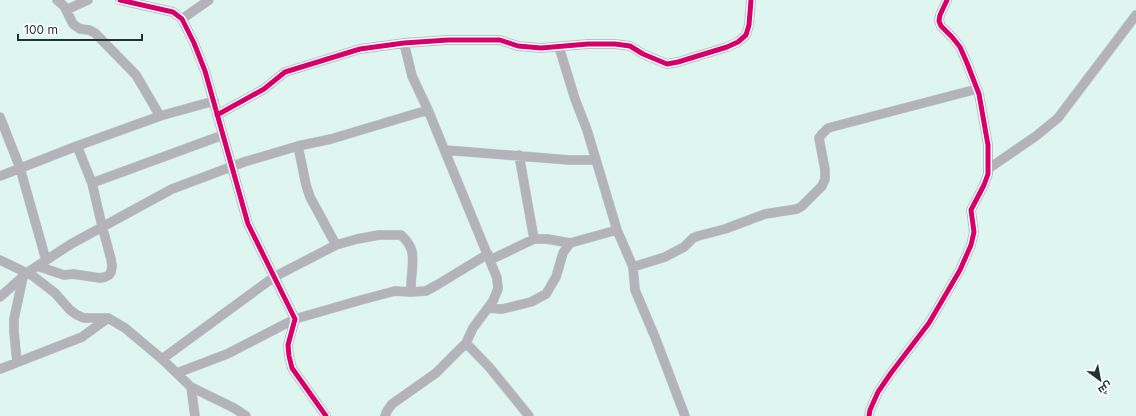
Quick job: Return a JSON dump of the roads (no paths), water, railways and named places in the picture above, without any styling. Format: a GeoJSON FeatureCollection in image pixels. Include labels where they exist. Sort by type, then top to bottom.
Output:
{"type":"FeatureCollection","features":[{"type":"Feature","properties":{"kind":"street"},"geometry":{"type":"LineString","coordinates":[[56,0],[64,6],[73,24],[80,29],[95,33],[136,75],[160,116]]}},
{"type":"Feature","properties":{"kind":"street"},"geometry":{"type":"LineString","coordinates":[[66,10],[88,0]]}},
{"type":"Feature","properties":{"kind":"street"},"geometry":{"type":"LineString","coordinates":[[120,0],[173,12],[182,19],[194,43],[205,71],[214,101],[248,224],[295,319],[288,345],[292,368],[326,416]]}},
{"type":"Feature","properties":{"kind":"street"},"geometry":{"type":"LineString","coordinates":[[182,19],[209,0]]}},
{"type":"Feature","properties":{"kind":"street"},"geometry":{"type":"LineString","coordinates":[[217,115],[264,90],[285,72],[360,49],[404,43],[448,40],[500,40],[518,46],[541,48],[588,44],[615,44],[630,46],[643,54],[667,64],[678,62],[727,47],[738,42],[746,35],[750,25],[751,0]]}},
{"type":"Feature","properties":{"kind":"street"},"geometry":{"type":"LineString","coordinates":[[869,416],[878,392],[929,323],[960,270],[971,245],[974,232],[971,210],[988,174],[988,145],[979,94],[960,47],[941,26],[939,21],[940,15],[947,0]]}},
{"type":"Feature","properties":{"kind":"street"},"geometry":{"type":"LineString","coordinates":[[988,169],[1036,136],[1058,118],[1136,15]]}},
{"type":"Feature","properties":{"kind":"street"},"geometry":{"type":"LineString","coordinates":[[385,416],[392,404],[436,374],[466,343],[473,328],[493,301],[498,289],[497,278],[489,257],[428,110],[412,76],[404,43]]}},
{"type":"Feature","properties":{"kind":"street"},"geometry":{"type":"LineString","coordinates":[[559,47],[575,99],[587,130],[617,230],[633,267],[635,290],[655,337],[684,416]]}},
{"type":"Feature","properties":{"kind":"street"},"geometry":{"type":"LineString","coordinates":[[633,267],[665,257],[684,247],[693,238],[698,236],[725,229],[765,214],[796,209],[802,206],[822,186],[825,179],[825,170],[819,138],[828,128],[977,89]]}},
{"type":"Feature","properties":{"kind":"street"},"geometry":{"type":"LineString","coordinates":[[0,176],[160,116],[214,101]]}},
{"type":"Feature","properties":{"kind":"street"},"geometry":{"type":"LineString","coordinates":[[0,297],[37,266],[71,244],[172,189],[261,157],[298,146],[332,139],[428,110]]}},
{"type":"Feature","properties":{"kind":"street"},"geometry":{"type":"LineString","coordinates":[[0,117],[20,168],[46,260]]}},
{"type":"Feature","properties":{"kind":"street"},"geometry":{"type":"LineString","coordinates":[[92,183],[223,135]]}},
{"type":"Feature","properties":{"kind":"street"},"geometry":{"type":"LineString","coordinates":[[37,266],[64,275],[74,274],[105,278],[109,275],[112,266],[112,259],[102,226],[92,183],[77,146]]}},
{"type":"Feature","properties":{"kind":"street"},"geometry":{"type":"LineString","coordinates":[[298,146],[310,197],[336,245]]}},
{"type":"Feature","properties":{"kind":"street"},"geometry":{"type":"LineString","coordinates":[[444,150],[569,160],[596,160]]}},
{"type":"Feature","properties":{"kind":"street"},"geometry":{"type":"LineString","coordinates":[[518,155],[534,239]]}},
{"type":"Feature","properties":{"kind":"street"},"geometry":{"type":"LineString","coordinates":[[177,373],[227,354],[295,319],[395,291],[426,291],[489,257],[534,239],[547,239],[570,243],[617,230]]}},
{"type":"Feature","properties":{"kind":"street"},"geometry":{"type":"LineString","coordinates":[[162,359],[274,277],[336,245],[357,239],[379,235],[401,235],[407,240],[413,253],[411,292]]}},
{"type":"Feature","properties":{"kind":"street"},"geometry":{"type":"LineString","coordinates":[[488,308],[502,309],[531,302],[546,294],[556,277],[563,253],[570,243]]}},
{"type":"Feature","properties":{"kind":"street"},"geometry":{"type":"LineString","coordinates":[[0,260],[55,293],[70,310],[77,315],[84,318],[108,318],[125,328],[162,359],[191,387],[234,408],[246,416]]}},
{"type":"Feature","properties":{"kind":"street"},"geometry":{"type":"LineString","coordinates":[[17,362],[14,319],[26,275]]}},
{"type":"Feature","properties":{"kind":"street"},"geometry":{"type":"LineString","coordinates":[[0,369],[82,336],[108,318]]}},
{"type":"Feature","properties":{"kind":"street"},"geometry":{"type":"LineString","coordinates":[[466,343],[490,368],[529,416]]}},
{"type":"Feature","properties":{"kind":"street"},"geometry":{"type":"LineString","coordinates":[[191,387],[195,416]]}}]}
